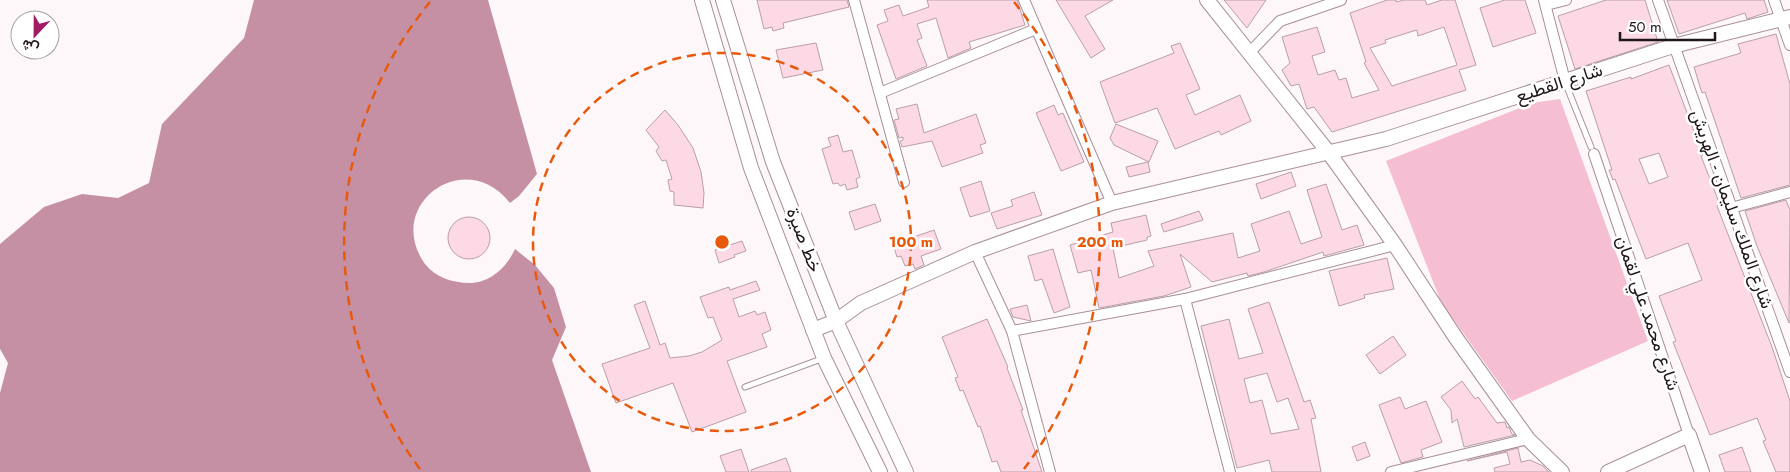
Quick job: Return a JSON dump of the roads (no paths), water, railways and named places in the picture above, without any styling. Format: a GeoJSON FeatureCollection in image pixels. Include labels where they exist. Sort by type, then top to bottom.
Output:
{"type":"FeatureCollection","features":[{"type":"Feature","properties":{"kind":"street","name":"خط صيرة"},"geometry":{"type":"LineString","coordinates":[[702,0],[750,168],[824,358],[880,472]]}},
{"type":"Feature","properties":{"kind":"street","name":"خط صيرة"},"geometry":{"type":"LineString","coordinates":[[723,0],[773,162],[836,321],[906,472]]}},
{"type":"Feature","properties":{"kind":"street"},"geometry":{"type":"LineString","coordinates":[[854,0],[904,182]]}},
{"type":"Feature","properties":{"kind":"street"},"geometry":{"type":"LineString","coordinates":[[1024,0],[1112,203]]}},
{"type":"Feature","properties":{"kind":"street"},"geometry":{"type":"LineString","coordinates":[[1207,0],[1329,153],[1395,245],[1456,338],[1528,439],[1562,472]]}},
{"type":"Feature","properties":{"kind":"street"},"geometry":{"type":"LineString","coordinates":[[1250,52],[1280,21],[1341,0]]}},
{"type":"Feature","properties":{"kind":"street"},"geometry":{"type":"LineString","coordinates":[[1565,81],[1545,3],[1566,0]]}},
{"type":"Feature","properties":{"kind":"street","name":"شارع الملك سليمان - الهريش"},"geometry":{"type":"LineString","coordinates":[[1658,0],[1790,372]]}},
{"type":"Feature","properties":{"kind":"street"},"geometry":{"type":"LineString","coordinates":[[1774,0],[1785,18],[1790,45]]}},
{"type":"Feature","properties":{"kind":"street","name":"شارع القطيع"},"geometry":{"type":"LineString","coordinates":[[813,330],[836,321],[861,303],[975,252],[1112,203],[1386,139],[1673,46],[1785,18]]}},
{"type":"Feature","properties":{"kind":"street"},"geometry":{"type":"LineString","coordinates":[[880,93],[1036,29]]}},
{"type":"Feature","properties":{"kind":"street","name":"شارع محمد علي لقمان"},"geometry":{"type":"LineString","coordinates":[[1593,150],[1702,472]]}},
{"type":"Feature","properties":{"kind":"street"},"geometry":{"type":"LineString","coordinates":[[1731,208],[1790,192]]}},
{"type":"Feature","properties":{"kind":"street"},"geometry":{"type":"LineString","coordinates":[[1012,331],[1185,299],[1395,245]]}},
{"type":"Feature","properties":{"kind":"street"},"geometry":{"type":"LineString","coordinates":[[975,252],[1012,331],[1050,472]]}},
{"type":"Feature","properties":{"kind":"street"},"geometry":{"type":"LineString","coordinates":[[1185,299],[1230,472]]}},
{"type":"Feature","properties":{"kind":"street"},"geometry":{"type":"LineString","coordinates":[[1608,472],[1689,435]]}},
{"type":"Feature","properties":{"kind":"street"},"geometry":{"type":"LineString","coordinates":[[1391,472],[1528,439]]}},
{"type":"Feature","properties":{"kind":"lane"},"geometry":{"type":"LineString","coordinates":[[1565,81],[1593,150]]}},
{"type":"Feature","properties":{"kind":"lane"},"geometry":{"type":"LineString","coordinates":[[745,387],[824,358]]}}]}
